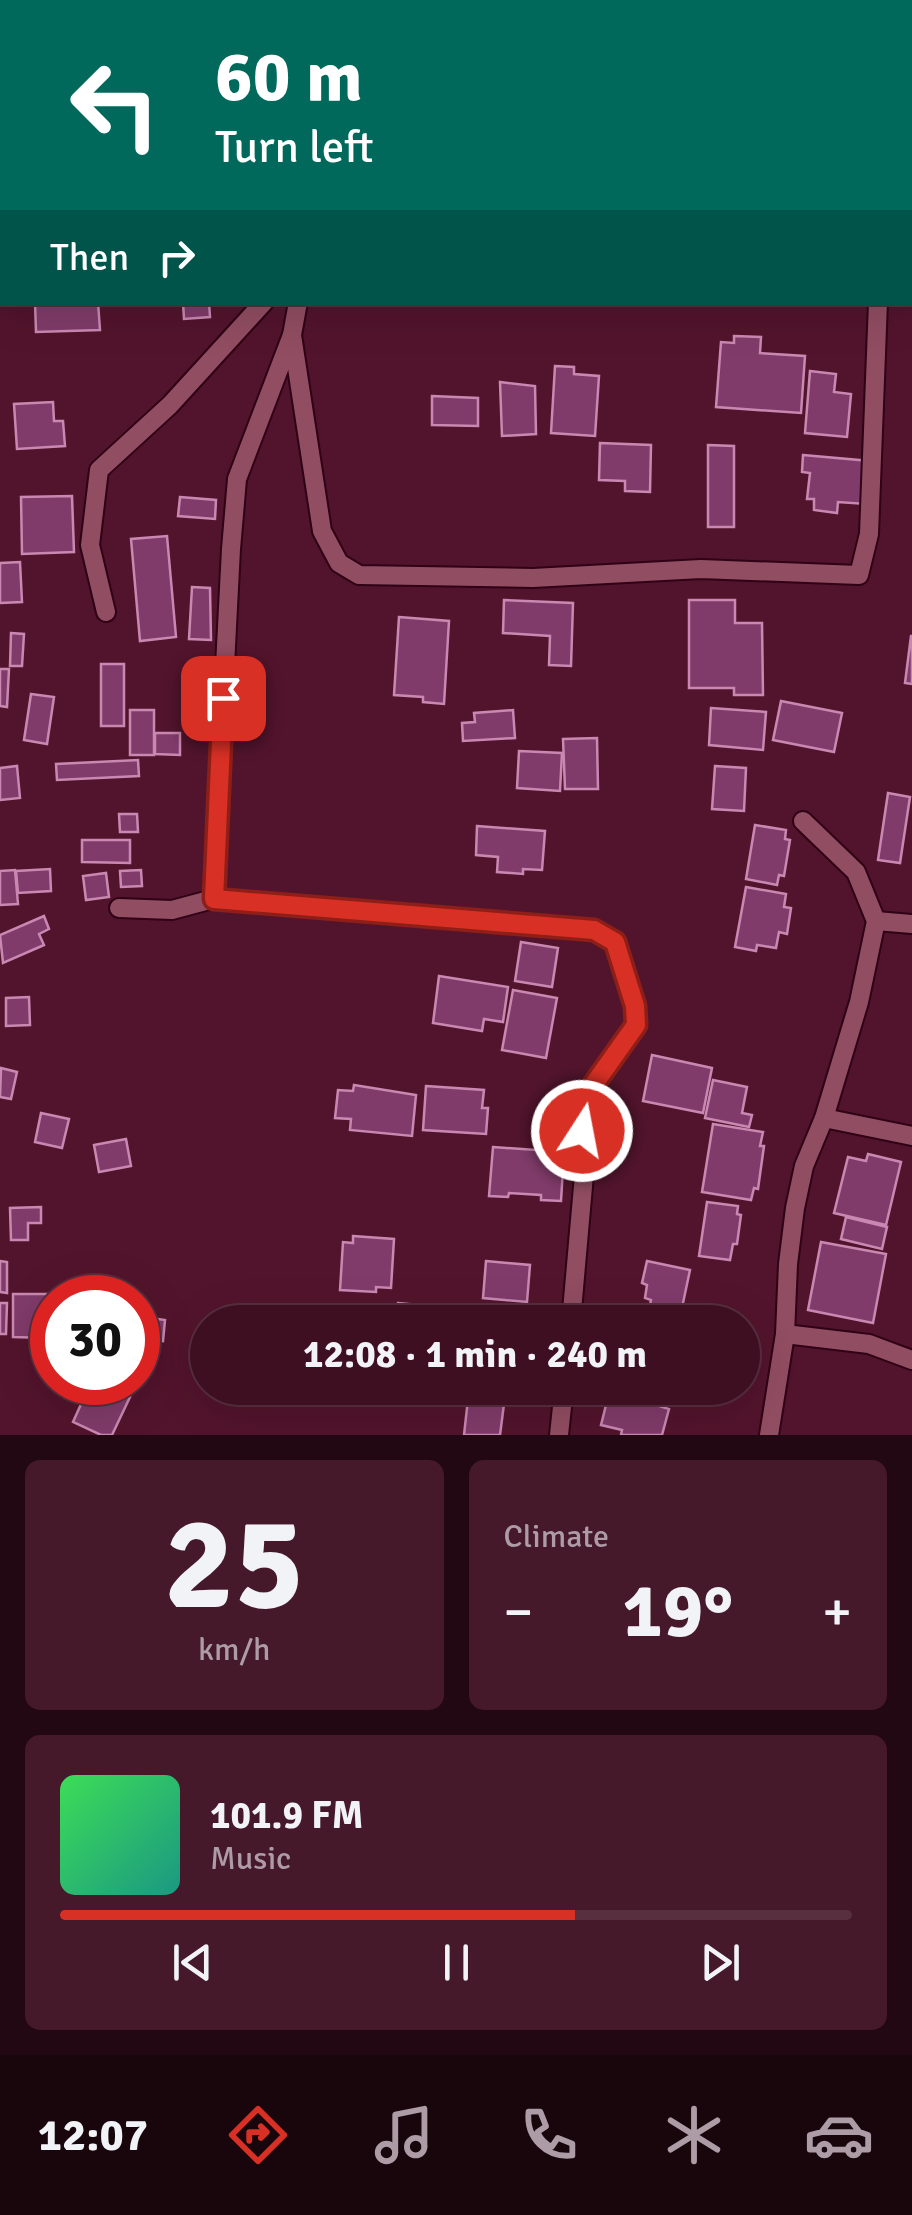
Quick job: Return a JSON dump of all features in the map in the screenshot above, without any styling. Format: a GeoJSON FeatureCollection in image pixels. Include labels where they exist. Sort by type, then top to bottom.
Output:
{"type":"FeatureCollection","features":[{"type":"Feature","properties":{"kind":"street"},"geometry":{"type":"LineString","coordinates":[[106,612],[90,545],[99,470],[170,405],[261,305]]}},
{"type":"Feature","properties":{"kind":"street"},"geometry":{"type":"LineString","coordinates":[[214,899],[237,479],[292,335],[297,305]]}},
{"type":"Feature","properties":{"kind":"street"},"geometry":{"type":"LineString","coordinates":[[292,335],[322,531],[339,564],[359,575],[533,578],[700,569],[858,575],[870,534],[878,305]]}},
{"type":"Feature","properties":{"kind":"street"},"geometry":{"type":"LineString","coordinates":[[769,1435],[785,1334],[795,1208],[804,1166],[824,1118],[860,1002],[876,921],[856,872],[804,821]]}},
{"type":"Feature","properties":{"kind":"street"},"geometry":{"type":"LineString","coordinates":[[119,908],[172,910],[214,899],[594,930],[615,942],[635,1006],[636,1025],[582,1101],[584,1176],[573,1305]]}},
{"type":"Feature","properties":{"kind":"street"},"geometry":{"type":"LineString","coordinates":[[876,921],[912,924]]}},
{"type":"Feature","properties":{"kind":"street"},"geometry":{"type":"LineString","coordinates":[[824,1118],[912,1136]]}},
{"type":"Feature","properties":{"kind":"street"},"geometry":{"type":"LineString","coordinates":[[785,1334],[868,1344],[912,1360]]}},
{"type":"Feature","properties":{"kind":"street"},"geometry":{"type":"LineString","coordinates":[[559,1435],[562,1405]]}},
{"type":"Feature","properties":{"kind":"building"},"geometry":{"type":"Polygon","coordinates":[[[35,305],[98,305],[100,330],[36,332],[35,305]]]}},
{"type":"Feature","properties":{"kind":"building"},"geometry":{"type":"Polygon","coordinates":[[[183,305],[209,305],[210,317],[184,319],[183,305]]]}},
{"type":"Feature","properties":{"kind":"building"},"geometry":{"type":"Polygon","coordinates":[[[734,336],[761,337],[760,353],[805,356],[801,413],[716,407],[721,342],[734,343],[734,336]]]}},
{"type":"Feature","properties":{"kind":"building"},"geometry":{"type":"Polygon","coordinates":[[[555,366],[574,367],[574,374],[599,376],[595,436],[551,433],[555,366]]]}},
{"type":"Feature","properties":{"kind":"building"},"geometry":{"type":"Polygon","coordinates":[[[810,371],[836,374],[834,392],[851,394],[847,437],[805,433],[810,371]]]}},
{"type":"Feature","properties":{"kind":"building"},"geometry":{"type":"Polygon","coordinates":[[[500,382],[535,386],[536,434],[502,436],[500,382]]]}},
{"type":"Feature","properties":{"kind":"building"},"geometry":{"type":"Polygon","coordinates":[[[432,396],[478,398],[478,426],[432,425],[432,396]]]}},
{"type":"Feature","properties":{"kind":"building"},"geometry":{"type":"Polygon","coordinates":[[[53,402],[54,421],[63,421],[65,446],[17,449],[14,404],[53,402]]]}},
{"type":"Feature","properties":{"kind":"building"},"geometry":{"type":"Polygon","coordinates":[[[600,443],[651,445],[650,492],[625,491],[625,481],[599,480],[600,443]]]}},
{"type":"Feature","properties":{"kind":"building"},"geometry":{"type":"Polygon","coordinates":[[[708,445],[734,446],[734,527],[708,527],[708,445]]]}},
{"type":"Feature","properties":{"kind":"building"},"geometry":{"type":"Polygon","coordinates":[[[803,455],[870,461],[866,504],[838,502],[837,513],[814,510],[814,499],[807,499],[810,473],[802,472],[803,455]]]}},
{"type":"Feature","properties":{"kind":"building"},"geometry":{"type":"Polygon","coordinates":[[[72,496],[74,552],[22,554],[21,497],[72,496]]]}},
{"type":"Feature","properties":{"kind":"building"},"geometry":{"type":"Polygon","coordinates":[[[180,497],[216,500],[215,519],[178,516],[180,497]]]}},
{"type":"Feature","properties":{"kind":"building"},"geometry":{"type":"Polygon","coordinates":[[[167,536],[176,637],[140,641],[131,539],[167,536]]]}},
{"type":"Feature","properties":{"kind":"building"},"geometry":{"type":"Polygon","coordinates":[[[20,562],[22,602],[0,603],[0,563],[20,562]]]}},
{"type":"Feature","properties":{"kind":"building"},"geometry":{"type":"Polygon","coordinates":[[[192,587],[210,588],[211,640],[189,639],[192,587]]]}},
{"type":"Feature","properties":{"kind":"building"},"geometry":{"type":"Polygon","coordinates":[[[504,600],[573,603],[571,666],[549,665],[550,636],[503,633],[504,600]]]}},
{"type":"Feature","properties":{"kind":"building"},"geometry":{"type":"Polygon","coordinates":[[[689,600],[735,600],[735,623],[762,623],[763,695],[734,695],[734,688],[689,688],[689,600]]]}},
{"type":"Feature","properties":{"kind":"building"},"geometry":{"type":"Polygon","coordinates":[[[399,617],[449,621],[444,704],[423,702],[423,697],[394,695],[399,617]]]}},
{"type":"Feature","properties":{"kind":"building"},"geometry":{"type":"Polygon","coordinates":[[[11,633],[24,634],[22,666],[10,666],[11,633]]]}},
{"type":"Feature","properties":{"kind":"building"},"geometry":{"type":"Polygon","coordinates":[[[912,636],[912,684],[905,683],[912,636]]]}},
{"type":"Feature","properties":{"kind":"building"},"geometry":{"type":"Polygon","coordinates":[[[101,664],[124,664],[124,726],[101,726],[101,664]]]}},
{"type":"Feature","properties":{"kind":"building"},"geometry":{"type":"Polygon","coordinates":[[[0,669],[9,669],[7,707],[0,706],[0,669]]]}},
{"type":"Feature","properties":{"kind":"building"},"geometry":{"type":"Polygon","coordinates":[[[31,694],[54,697],[47,744],[24,740],[31,694]]]}},
{"type":"Feature","properties":{"kind":"building"},"geometry":{"type":"Polygon","coordinates":[[[781,701],[842,713],[834,752],[773,740],[781,701]]]}},
{"type":"Feature","properties":{"kind":"building"},"geometry":{"type":"Polygon","coordinates":[[[711,708],[766,712],[763,750],[709,745],[711,708]]]}},
{"type":"Feature","properties":{"kind":"building"},"geometry":{"type":"Polygon","coordinates":[[[130,710],[154,710],[154,755],[130,755],[130,710]]]}},
{"type":"Feature","properties":{"kind":"building"},"geometry":{"type":"Polygon","coordinates":[[[513,710],[515,738],[463,741],[462,723],[475,722],[474,713],[513,710]]]}},
{"type":"Feature","properties":{"kind":"building"},"geometry":{"type":"Polygon","coordinates":[[[155,733],[180,733],[180,755],[155,754],[155,733]]]}},
{"type":"Feature","properties":{"kind":"building"},"geometry":{"type":"Polygon","coordinates":[[[597,738],[598,789],[565,789],[563,739],[597,738]]]}},
{"type":"Feature","properties":{"kind":"building"},"geometry":{"type":"Polygon","coordinates":[[[519,751],[562,753],[560,791],[517,788],[519,751]]]}},
{"type":"Feature","properties":{"kind":"building"},"geometry":{"type":"Polygon","coordinates":[[[138,760],[139,776],[57,780],[56,764],[138,760]]]}},
{"type":"Feature","properties":{"kind":"building"},"geometry":{"type":"Polygon","coordinates":[[[17,766],[20,798],[0,800],[0,768],[17,766]]]}},
{"type":"Feature","properties":{"kind":"building"},"geometry":{"type":"Polygon","coordinates":[[[715,766],[746,768],[744,811],[712,809],[715,766]]]}},
{"type":"Feature","properties":{"kind":"building"},"geometry":{"type":"Polygon","coordinates":[[[888,793],[910,797],[900,863],[878,860],[888,793]]]}},
{"type":"Feature","properties":{"kind":"building"},"geometry":{"type":"Polygon","coordinates":[[[119,814],[137,814],[138,832],[120,832],[119,814]]]}},
{"type":"Feature","properties":{"kind":"building"},"geometry":{"type":"Polygon","coordinates":[[[755,825],[786,830],[785,839],[790,840],[784,876],[779,875],[777,885],[746,879],[755,825]]]}},
{"type":"Feature","properties":{"kind":"building"},"geometry":{"type":"Polygon","coordinates":[[[477,826],[545,831],[542,870],[523,869],[523,874],[497,872],[498,857],[476,855],[477,826]]]}},
{"type":"Feature","properties":{"kind":"building"},"geometry":{"type":"Polygon","coordinates":[[[82,840],[130,840],[130,863],[82,862],[82,840]]]}},
{"type":"Feature","properties":{"kind":"building"},"geometry":{"type":"Polygon","coordinates":[[[50,869],[51,891],[18,893],[16,871],[50,869]]]}},
{"type":"Feature","properties":{"kind":"building"},"geometry":{"type":"Polygon","coordinates":[[[15,870],[18,904],[0,905],[0,871],[15,870]]]}},
{"type":"Feature","properties":{"kind":"building"},"geometry":{"type":"Polygon","coordinates":[[[141,870],[142,886],[121,887],[120,871],[141,870]]]}},
{"type":"Feature","properties":{"kind":"building"},"geometry":{"type":"Polygon","coordinates":[[[106,873],[109,897],[86,900],[83,876],[106,873]]]}},
{"type":"Feature","properties":{"kind":"building"},"geometry":{"type":"Polygon","coordinates":[[[746,887],[786,894],[784,907],[791,908],[787,934],[779,932],[776,948],[757,945],[756,951],[735,947],[746,887]]]}},
{"type":"Feature","properties":{"kind":"building"},"geometry":{"type":"Polygon","coordinates":[[[44,916],[49,929],[39,934],[44,945],[3,963],[0,935],[44,916]]]}},
{"type":"Feature","properties":{"kind":"building"},"geometry":{"type":"Polygon","coordinates":[[[521,942],[558,948],[552,987],[515,981],[521,942]]]}},
{"type":"Feature","properties":{"kind":"building"},"geometry":{"type":"Polygon","coordinates":[[[439,976],[508,987],[503,1022],[484,1019],[482,1031],[433,1023],[439,976]]]}},
{"type":"Feature","properties":{"kind":"building"},"geometry":{"type":"Polygon","coordinates":[[[513,990],[557,998],[546,1058],[502,1050],[513,990]]]}},
{"type":"Feature","properties":{"kind":"building"},"geometry":{"type":"Polygon","coordinates":[[[29,997],[30,1025],[6,1026],[6,998],[29,997]]]}},
{"type":"Feature","properties":{"kind":"building"},"geometry":{"type":"Polygon","coordinates":[[[652,1055],[712,1068],[703,1113],[643,1101],[652,1055]]]}},
{"type":"Feature","properties":{"kind":"building"},"geometry":{"type":"Polygon","coordinates":[[[1,1068],[17,1072],[11,1099],[0,1097],[1,1068]]]}},
{"type":"Feature","properties":{"kind":"building"},"geometry":{"type":"Polygon","coordinates":[[[713,1080],[747,1087],[742,1113],[752,1115],[749,1127],[705,1118],[713,1080]]]}},
{"type":"Feature","properties":{"kind":"building"},"geometry":{"type":"Polygon","coordinates":[[[354,1085],[416,1095],[412,1136],[350,1130],[351,1119],[335,1118],[338,1090],[353,1091],[354,1085]]]}},
{"type":"Feature","properties":{"kind":"building"},"geometry":{"type":"Polygon","coordinates":[[[426,1086],[484,1090],[482,1108],[488,1108],[486,1134],[423,1130],[426,1086]]]}},
{"type":"Feature","properties":{"kind":"building"},"geometry":{"type":"Polygon","coordinates":[[[41,1113],[69,1119],[62,1148],[35,1142],[41,1113]]]}},
{"type":"Feature","properties":{"kind":"building"},"geometry":{"type":"Polygon","coordinates":[[[713,1124],[763,1132],[758,1189],[754,1188],[751,1200],[702,1192],[713,1124]]]}},
{"type":"Feature","properties":{"kind":"building"},"geometry":{"type":"Polygon","coordinates":[[[126,1139],[131,1166],[99,1172],[94,1145],[126,1139]]]}},
{"type":"Feature","properties":{"kind":"building"},"geometry":{"type":"Polygon","coordinates":[[[493,1147],[564,1152],[561,1201],[541,1200],[541,1195],[489,1196],[493,1147]]]}},
{"type":"Feature","properties":{"kind":"building"},"geometry":{"type":"Polygon","coordinates":[[[868,1154],[901,1162],[886,1225],[834,1213],[848,1157],[866,1161],[868,1154]]]}},
{"type":"Feature","properties":{"kind":"building"},"geometry":{"type":"Polygon","coordinates":[[[707,1202],[738,1206],[737,1214],[741,1215],[737,1244],[733,1244],[730,1260],[699,1256],[707,1202]]]}},
{"type":"Feature","properties":{"kind":"building"},"geometry":{"type":"Polygon","coordinates":[[[41,1207],[41,1223],[28,1223],[28,1240],[11,1240],[10,1208],[41,1207]]]}},
{"type":"Feature","properties":{"kind":"building"},"geometry":{"type":"Polygon","coordinates":[[[846,1217],[887,1227],[882,1249],[841,1239],[846,1217]]]}},
{"type":"Feature","properties":{"kind":"building"},"geometry":{"type":"Polygon","coordinates":[[[353,1236],[394,1239],[391,1288],[376,1287],[376,1292],[340,1290],[343,1242],[353,1243],[353,1236]]]}},
{"type":"Feature","properties":{"kind":"building"},"geometry":{"type":"Polygon","coordinates":[[[821,1242],[886,1254],[873,1323],[808,1310],[821,1242]]]}},
{"type":"Feature","properties":{"kind":"building"},"geometry":{"type":"Polygon","coordinates":[[[0,1261],[7,1262],[7,1293],[0,1292],[0,1261]]]}},
{"type":"Feature","properties":{"kind":"building"},"geometry":{"type":"Polygon","coordinates":[[[486,1261],[530,1265],[527,1302],[483,1298],[486,1261]]]}},
{"type":"Feature","properties":{"kind":"building"},"geometry":{"type":"Polygon","coordinates":[[[647,1261],[690,1270],[683,1305],[650,1305],[651,1300],[645,1298],[647,1285],[642,1283],[647,1261]]]}},
{"type":"Feature","properties":{"kind":"building"},"geometry":{"type":"Polygon","coordinates":[[[13,1294],[30,1294],[30,1338],[13,1337],[13,1294]]]}},
{"type":"Feature","properties":{"kind":"building"},"geometry":{"type":"Polygon","coordinates":[[[0,1303],[7,1303],[6,1334],[0,1334],[0,1303]]]}},
{"type":"Feature","properties":{"kind":"building"},"geometry":{"type":"Polygon","coordinates":[[[160,1319],[165,1320],[163,1341],[160,1341],[160,1319]]]}},
{"type":"Feature","properties":{"kind":"building"},"geometry":{"type":"Polygon","coordinates":[[[81,1405],[126,1405],[112,1435],[101,1435],[73,1422],[81,1405]]]}},
{"type":"Feature","properties":{"kind":"building"},"geometry":{"type":"Polygon","coordinates":[[[467,1405],[504,1405],[500,1435],[464,1435],[467,1405]]]}},
{"type":"Feature","properties":{"kind":"building"},"geometry":{"type":"Polygon","coordinates":[[[606,1405],[659,1405],[669,1409],[662,1435],[621,1435],[622,1430],[601,1425],[606,1405]]]}},
{"type":"Feature","properties":{"kind":"route"},"geometry":{"type":"LineString","coordinates":[[223,698],[214,899],[594,930],[615,942],[635,1006],[636,1025],[589,1087],[582,1101],[582,1131]]}}]}
